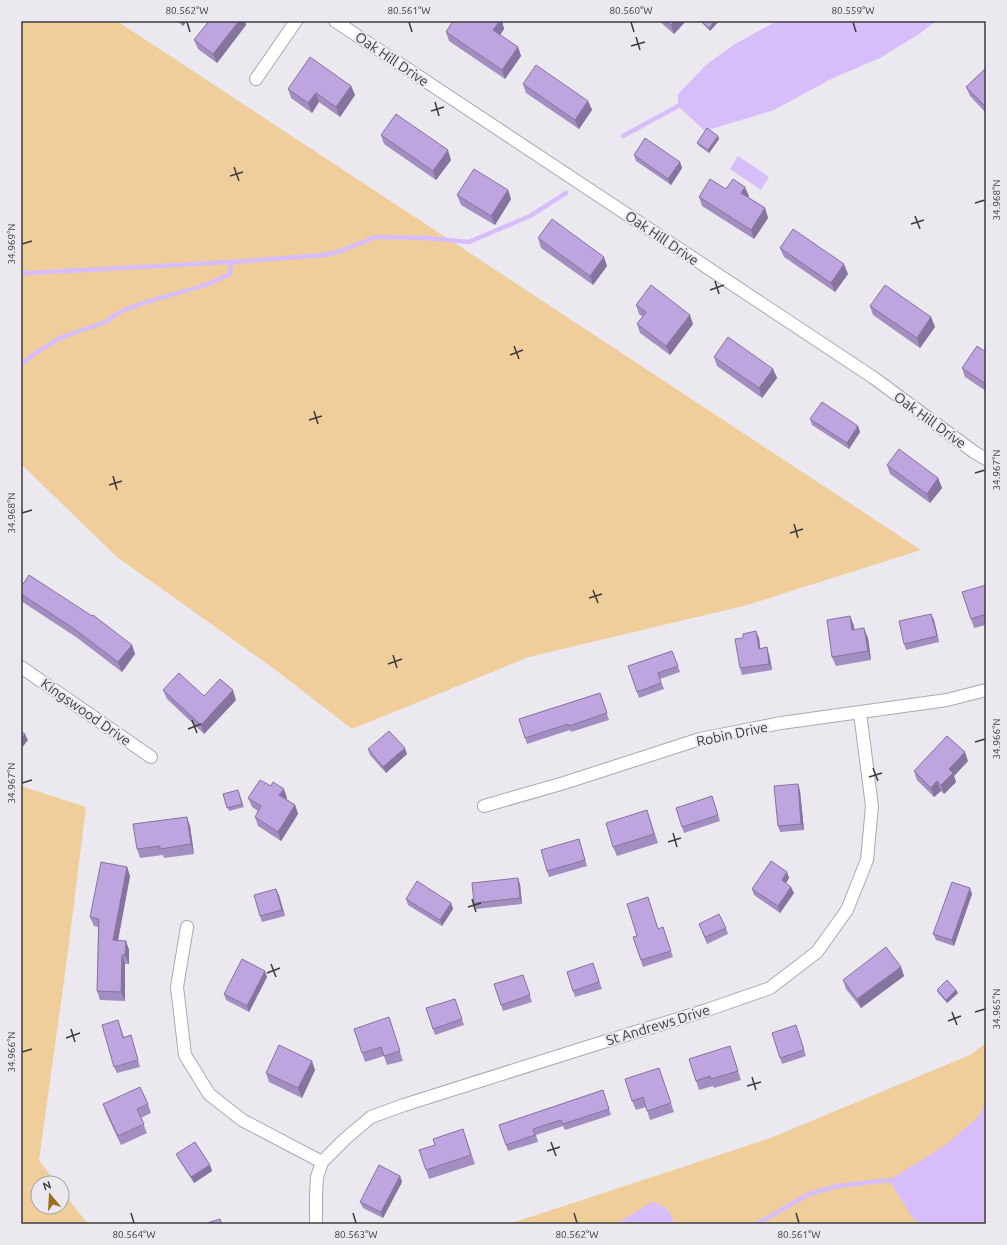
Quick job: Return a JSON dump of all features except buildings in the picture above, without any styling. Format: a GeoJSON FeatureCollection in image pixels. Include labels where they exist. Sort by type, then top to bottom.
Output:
{"type":"FeatureCollection","features":[{"type":"Feature","properties":{"kind":"street"},"geometry":{"type":"LineString","coordinates":[[256,79],[296,21]]}},
{"type":"Feature","properties":{"kind":"street","name":"Oak Hill Drive"},"geometry":{"type":"LineString","coordinates":[[335,21],[874,378],[974,452],[986,459]]}},
{"type":"Feature","properties":{"kind":"street","name":"Kingswood Drive"},"geometry":{"type":"LineString","coordinates":[[21,667],[151,757]]}},
{"type":"Feature","properties":{"kind":"street","name":"Robin Drive"},"geometry":{"type":"LineString","coordinates":[[484,806],[564,783],[700,739],[781,723],[948,700],[986,690]]}},
{"type":"Feature","properties":{"kind":"street","name":"St Andrews Drive"},"geometry":{"type":"LineString","coordinates":[[316,1224],[317,1177],[322,1162],[345,1139],[371,1117],[532,1064],[708,1010],[770,988],[817,952],[847,910],[867,860],[872,806],[860,713]]}},
{"type":"Feature","properties":{"kind":"street"},"geometry":{"type":"LineString","coordinates":[[187,927],[177,987],[185,1055],[209,1094],[242,1120],[322,1162]]}},
{"type":"Feature","properties":{"kind":"shaded area"},"geometry":{"type":"Polygon","coordinates":[[[21,21],[117,21],[921,550],[747,605],[529,657],[352,729],[273,668],[117,557],[21,464],[21,21]]]}},
{"type":"Feature","properties":{"kind":"shaded area"},"geometry":{"type":"Polygon","coordinates":[[[777,21],[936,21],[919,34],[880,58],[833,78],[774,110],[705,131],[678,106],[678,94],[707,64],[735,44],[777,21]]]}},
{"type":"Feature","properties":{"kind":"shaded area"},"geometry":{"type":"Polygon","coordinates":[[[738,156],[769,177],[761,190],[730,169],[738,156]]]}},
{"type":"Feature","properties":{"kind":"shaded area"},"geometry":{"type":"Polygon","coordinates":[[[21,785],[86,807],[67,959],[39,1160],[50,1175],[30,1175],[30,1215],[70,1215],[70,1201],[88,1224],[21,1224],[21,785]]]}},
{"type":"Feature","properties":{"kind":"shaded area"},"geometry":{"type":"Polygon","coordinates":[[[986,1043],[986,1224],[509,1224],[768,1139],[970,1055],[986,1043]]]}},
{"type":"Feature","properties":{"kind":"shaded area"},"geometry":{"type":"Polygon","coordinates":[[[986,1102],[986,1224],[923,1224],[914,1220],[889,1180],[946,1145],[978,1117],[986,1102]]]}},
{"type":"Feature","properties":{"kind":"shaded area"},"geometry":{"type":"Polygon","coordinates":[[[652,1202],[667,1209],[674,1224],[616,1224],[652,1202]]]}},
{"type":"Feature","properties":{"kind":"waterway"},"geometry":{"type":"LineString","coordinates":[[623,136],[682,104]]}},
{"type":"Feature","properties":{"kind":"waterway"},"geometry":{"type":"LineString","coordinates":[[21,272],[29,273],[231,262],[325,255],[344,250],[375,237],[427,238],[469,242],[530,216],[566,193]]}},
{"type":"Feature","properties":{"kind":"waterway"},"geometry":{"type":"LineString","coordinates":[[21,365],[34,354],[60,338],[108,321],[114,315],[137,305],[206,285],[230,274],[231,262]]}},
{"type":"Feature","properties":{"kind":"waterway"},"geometry":{"type":"LineString","coordinates":[[754,1224],[809,1194],[838,1186],[889,1180],[895,1181]]}}]}
